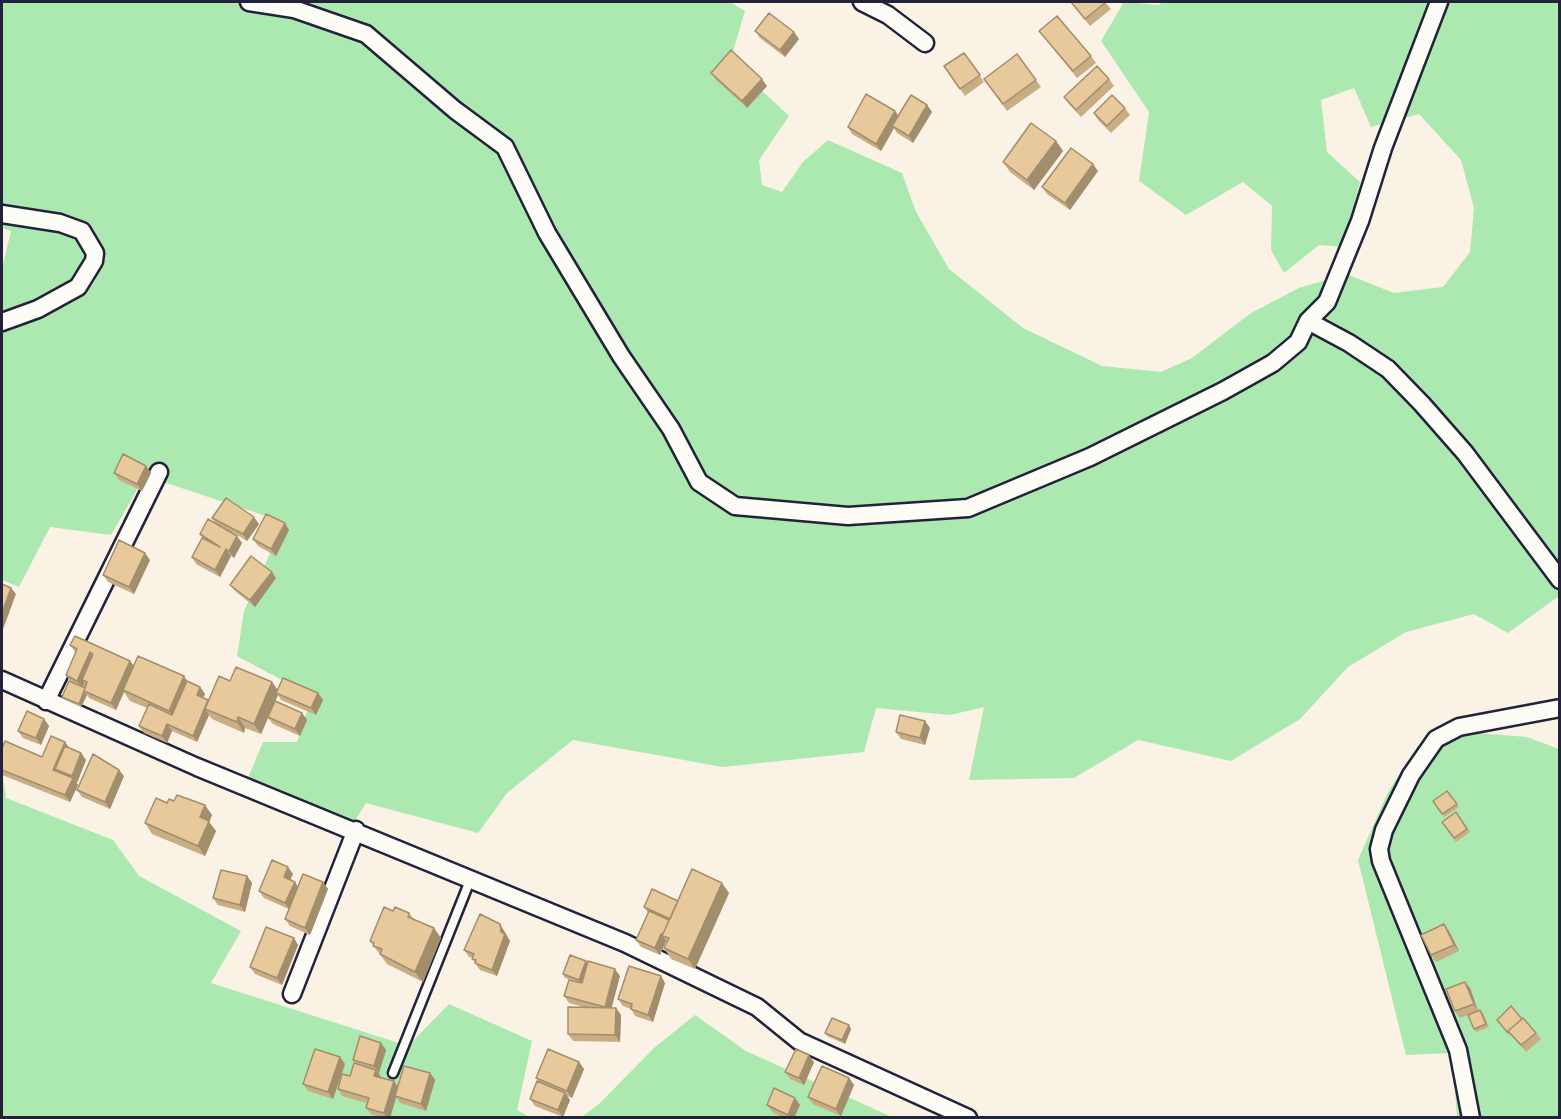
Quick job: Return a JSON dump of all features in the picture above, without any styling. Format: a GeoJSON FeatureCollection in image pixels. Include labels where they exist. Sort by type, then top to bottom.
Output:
{"type":"FeatureCollection","features":[{"type":"Feature","properties":{"kind":"street"},"geometry":{"type":"LineString","coordinates":[[249,2],[294,9],[366,34],[455,110],[505,147],[547,232],[621,356],[671,429],[699,482],[735,506],[848,516],[968,508],[1090,457],[1223,391],[1273,363],[1298,342],[1308,321],[1327,302],[1360,221],[1383,147],[1439,2]]}},
{"type":"Feature","properties":{"kind":"street"},"geometry":{"type":"LineString","coordinates":[[862,2],[888,15],[925,43]]}},
{"type":"Feature","properties":{"kind":"street"},"geometry":{"type":"LineString","coordinates":[[2,214],[60,223],[82,231],[95,253],[90,269],[78,287],[38,309],[2,322]]}},
{"type":"Feature","properties":{"kind":"street"},"geometry":{"type":"LineString","coordinates":[[1308,321],[1349,343],[1388,369],[1464,453],[1560,580]]}},
{"type":"Feature","properties":{"kind":"street"},"geometry":{"type":"LineString","coordinates":[[46,701],[159,472]]}},
{"type":"Feature","properties":{"kind":"street"},"geometry":{"type":"LineString","coordinates":[[2,680],[197,767],[356,830],[626,943],[757,1006],[799,1041],[968,1118]]}},
{"type":"Feature","properties":{"kind":"street"},"geometry":{"type":"LineString","coordinates":[[1471,1118],[1458,1050],[1381,861],[1379,849],[1384,830],[1411,775],[1436,739],[1459,728],[1560,708]]}},
{"type":"Feature","properties":{"kind":"street"},"geometry":{"type":"LineString","coordinates":[[292,994],[356,830]]}},
{"type":"Feature","properties":{"kind":"lane"},"geometry":{"type":"LineString","coordinates":[[393,1073],[471,878]]}},
{"type":"Feature","properties":{"kind":"green space"},"geometry":{"type":"Polygon","coordinates":[[[2,2],[730,2],[745,11],[730,61],[789,116],[759,160],[762,185],[782,192],[803,162],[828,140],[902,173],[916,212],[949,269],[1023,328],[1102,366],[1161,372],[1192,358],[1251,313],[1299,288],[1346,274],[1394,293],[1443,287],[1470,252],[1474,208],[1461,160],[1419,114],[1371,127],[1354,88],[1321,100],[1327,152],[1360,182],[1344,247],[1319,245],[1284,273],[1271,250],[1272,206],[1243,182],[1186,215],[1139,181],[1149,112],[1101,41],[1124,2],[1159,5],[1162,2],[1559,2],[1559,596],[1508,633],[1474,614],[1406,632],[1348,667],[1300,719],[1231,761],[1138,740],[1074,778],[969,780],[984,707],[950,715],[876,708],[864,752],[723,767],[573,740],[507,793],[478,833],[366,803],[350,829],[245,785],[263,742],[297,742],[312,696],[237,656],[244,611],[284,522],[145,476],[111,535],[50,527],[19,587],[2,580],[2,269],[11,231],[2,228],[2,2]]]}},
{"type":"Feature","properties":{"kind":"green space"},"geometry":{"type":"Polygon","coordinates":[[[1439,730],[1527,737],[1559,749],[1559,1117],[1457,1117],[1452,1053],[1406,1055],[1358,860],[1388,792],[1418,746],[1439,730]]]}},
{"type":"Feature","properties":{"kind":"green space"},"geometry":{"type":"Polygon","coordinates":[[[2,769],[6,798],[113,840],[139,876],[241,931],[211,983],[408,1046],[449,1004],[532,1041],[517,1110],[530,1117],[2,1117],[2,769]]]}},
{"type":"Feature","properties":{"kind":"green space"},"geometry":{"type":"Polygon","coordinates":[[[695,1015],[746,1051],[892,1117],[580,1118],[599,1104],[654,1048],[695,1015]]]}},
{"type":"Feature","properties":{"kind":"building"},"geometry":{"type":"Polygon","coordinates":[[[1071,2],[1106,2],[1085,19],[1071,2]]]}},
{"type":"Feature","properties":{"kind":"building"},"geometry":{"type":"Polygon","coordinates":[[[769,13],[794,32],[780,50],[755,31],[769,13]]]}},
{"type":"Feature","properties":{"kind":"building"},"geometry":{"type":"Polygon","coordinates":[[[1057,16],[1091,56],[1073,71],[1039,31],[1057,16]]]}},
{"type":"Feature","properties":{"kind":"building"},"geometry":{"type":"Polygon","coordinates":[[[731,50],[762,79],[742,101],[711,73],[731,50]]]}},
{"type":"Feature","properties":{"kind":"building"},"geometry":{"type":"Polygon","coordinates":[[[964,53],[980,75],[960,89],[944,66],[964,53]]]}},
{"type":"Feature","properties":{"kind":"building"},"geometry":{"type":"Polygon","coordinates":[[[1017,54],[1036,80],[1003,104],[984,79],[1017,54]]]}},
{"type":"Feature","properties":{"kind":"building"},"geometry":{"type":"Polygon","coordinates":[[[1097,66],[1109,79],[1076,110],[1064,97],[1097,66]]]}},
{"type":"Feature","properties":{"kind":"building"},"geometry":{"type":"Polygon","coordinates":[[[866,94],[895,111],[876,144],[848,127],[866,94]]]}},
{"type":"Feature","properties":{"kind":"building"},"geometry":{"type":"Polygon","coordinates":[[[911,95],[927,105],[909,136],[892,126],[911,95]]]}},
{"type":"Feature","properties":{"kind":"building"},"geometry":{"type":"Polygon","coordinates":[[[1112,95],[1125,108],[1107,126],[1094,113],[1112,95]]]}},
{"type":"Feature","properties":{"kind":"building"},"geometry":{"type":"Polygon","coordinates":[[[1031,123],[1056,141],[1027,180],[1003,162],[1031,123]]]}},
{"type":"Feature","properties":{"kind":"building"},"geometry":{"type":"Polygon","coordinates":[[[1071,148],[1093,164],[1065,203],[1042,187],[1071,148]]]}},
{"type":"Feature","properties":{"kind":"building"},"geometry":{"type":"Polygon","coordinates":[[[123,454],[146,466],[137,484],[114,473],[123,454]]]}},
{"type":"Feature","properties":{"kind":"building"},"geometry":{"type":"Polygon","coordinates":[[[226,498],[254,517],[243,534],[212,518],[226,498]]]}},
{"type":"Feature","properties":{"kind":"building"},"geometry":{"type":"Polygon","coordinates":[[[266,514],[285,523],[271,549],[253,539],[266,514]]]}},
{"type":"Feature","properties":{"kind":"building"},"geometry":{"type":"Polygon","coordinates":[[[208,519],[237,536],[229,551],[226,549],[215,570],[192,557],[202,538],[220,547],[200,534],[208,519]]]}},
{"type":"Feature","properties":{"kind":"building"},"geometry":{"type":"Polygon","coordinates":[[[119,540],[145,553],[129,587],[103,575],[119,540]]]}},
{"type":"Feature","properties":{"kind":"building"},"geometry":{"type":"Polygon","coordinates":[[[251,556],[272,572],[250,600],[230,585],[251,556]]]}},
{"type":"Feature","properties":{"kind":"building"},"geometry":{"type":"Polygon","coordinates":[[[2,584],[11,588],[2,613],[2,584]]]}},
{"type":"Feature","properties":{"kind":"building"},"geometry":{"type":"Polygon","coordinates":[[[75,636],[130,661],[111,703],[84,691],[87,682],[82,680],[93,654],[90,652],[77,681],[66,675],[77,649],[70,645],[75,636]]]}},
{"type":"Feature","properties":{"kind":"building"},"geometry":{"type":"Polygon","coordinates":[[[138,656],[184,676],[169,711],[123,690],[138,656]]]}},
{"type":"Feature","properties":{"kind":"building"},"geometry":{"type":"Polygon","coordinates":[[[236,667],[272,682],[254,724],[238,717],[237,722],[205,709],[219,676],[230,681],[236,667]]]}},
{"type":"Feature","properties":{"kind":"building"},"geometry":{"type":"Polygon","coordinates":[[[283,678],[318,693],[311,708],[276,693],[283,678]]]}},
{"type":"Feature","properties":{"kind":"building"},"geometry":{"type":"Polygon","coordinates":[[[69,681],[85,688],[79,704],[62,697],[69,681]]]}},
{"type":"Feature","properties":{"kind":"building"},"geometry":{"type":"Polygon","coordinates":[[[187,681],[200,687],[197,695],[208,700],[193,736],[167,724],[162,736],[139,726],[149,704],[172,715],[187,681]]]}},
{"type":"Feature","properties":{"kind":"building"},"geometry":{"type":"Polygon","coordinates":[[[275,701],[302,713],[295,729],[268,717],[275,701]]]}},
{"type":"Feature","properties":{"kind":"building"},"geometry":{"type":"Polygon","coordinates":[[[27,711],[44,719],[36,738],[18,731],[27,711]]]}},
{"type":"Feature","properties":{"kind":"building"},"geometry":{"type":"Polygon","coordinates":[[[900,715],[925,721],[920,738],[896,732],[900,715]]]}},
{"type":"Feature","properties":{"kind":"building"},"geometry":{"type":"Polygon","coordinates":[[[51,736],[65,742],[53,770],[73,778],[65,795],[2,770],[2,749],[5,741],[42,757],[51,736]]]}},
{"type":"Feature","properties":{"kind":"building"},"geometry":{"type":"Polygon","coordinates":[[[65,746],[81,753],[72,776],[55,769],[65,746]]]}},
{"type":"Feature","properties":{"kind":"building"},"geometry":{"type":"Polygon","coordinates":[[[93,754],[119,770],[105,802],[77,790],[93,754]]]}},
{"type":"Feature","properties":{"kind":"building"},"geometry":{"type":"Polygon","coordinates":[[[1447,791],[1457,804],[1442,814],[1433,801],[1447,791]]]}},
{"type":"Feature","properties":{"kind":"building"},"geometry":{"type":"Polygon","coordinates":[[[177,795],[205,805],[200,817],[209,821],[198,846],[145,823],[156,798],[167,803],[169,799],[174,801],[177,795]]]}},
{"type":"Feature","properties":{"kind":"building"},"geometry":{"type":"Polygon","coordinates":[[[1456,812],[1467,829],[1454,838],[1442,822],[1456,812]]]}},
{"type":"Feature","properties":{"kind":"building"},"geometry":{"type":"Polygon","coordinates":[[[272,860],[288,867],[284,877],[295,882],[285,903],[259,891],[272,860]]]}},
{"type":"Feature","properties":{"kind":"building"},"geometry":{"type":"Polygon","coordinates":[[[692,869],[722,883],[688,959],[664,948],[669,938],[662,936],[692,869]]]}},
{"type":"Feature","properties":{"kind":"building"},"geometry":{"type":"Polygon","coordinates":[[[221,870],[247,876],[240,905],[213,898],[221,870]]]}},
{"type":"Feature","properties":{"kind":"building"},"geometry":{"type":"Polygon","coordinates":[[[303,874],[323,882],[305,928],[285,919],[303,874]]]}},
{"type":"Feature","properties":{"kind":"building"},"geometry":{"type":"Polygon","coordinates":[[[652,889],[678,901],[670,919],[644,907],[652,889]]]}},
{"type":"Feature","properties":{"kind":"building"},"geometry":{"type":"Polygon","coordinates":[[[384,907],[393,911],[395,907],[409,913],[408,917],[434,928],[415,972],[380,954],[382,949],[373,946],[374,943],[370,941],[384,907]]]}},
{"type":"Feature","properties":{"kind":"building"},"geometry":{"type":"Polygon","coordinates":[[[649,911],[669,920],[655,948],[636,940],[649,911]]]}},
{"type":"Feature","properties":{"kind":"building"},"geometry":{"type":"Polygon","coordinates":[[[480,914],[500,924],[501,932],[505,934],[492,970],[475,963],[476,960],[472,959],[474,954],[464,950],[480,914]]]}},
{"type":"Feature","properties":{"kind":"building"},"geometry":{"type":"Polygon","coordinates":[[[1444,924],[1454,945],[1431,955],[1421,935],[1444,924]]]}},
{"type":"Feature","properties":{"kind":"building"},"geometry":{"type":"Polygon","coordinates":[[[266,927],[294,938],[277,978],[250,967],[266,927]]]}},
{"type":"Feature","properties":{"kind":"building"},"geometry":{"type":"Polygon","coordinates":[[[570,955],[586,961],[579,980],[563,974],[570,955]]]}},
{"type":"Feature","properties":{"kind":"building"},"geometry":{"type":"Polygon","coordinates":[[[588,961],[615,969],[605,1007],[564,996],[569,980],[582,983],[588,961]]]}},
{"type":"Feature","properties":{"kind":"building"},"geometry":{"type":"Polygon","coordinates":[[[629,966],[661,976],[648,1015],[631,1009],[632,1004],[618,999],[629,966]]]}},
{"type":"Feature","properties":{"kind":"building"},"geometry":{"type":"Polygon","coordinates":[[[1465,982],[1474,1004],[1455,1011],[1446,989],[1465,982]]]}},
{"type":"Feature","properties":{"kind":"building"},"geometry":{"type":"Polygon","coordinates":[[[1511,1006],[1522,1019],[1508,1033],[1497,1020],[1511,1006]]]}},
{"type":"Feature","properties":{"kind":"building"},"geometry":{"type":"Polygon","coordinates":[[[568,1007],[616,1008],[615,1035],[568,1034],[568,1007]]]}},
{"type":"Feature","properties":{"kind":"building"},"geometry":{"type":"Polygon","coordinates":[[[1480,1010],[1486,1024],[1474,1029],[1468,1015],[1480,1010]]]}},
{"type":"Feature","properties":{"kind":"building"},"geometry":{"type":"Polygon","coordinates":[[[832,1018],[849,1025],[842,1040],[825,1033],[832,1018]]]}},
{"type":"Feature","properties":{"kind":"building"},"geometry":{"type":"Polygon","coordinates":[[[1523,1018],[1536,1033],[1521,1045],[1508,1031],[1523,1018]]]}},
{"type":"Feature","properties":{"kind":"building"},"geometry":{"type":"Polygon","coordinates":[[[360,1036],[381,1043],[374,1066],[353,1060],[360,1036]]]}},
{"type":"Feature","properties":{"kind":"building"},"geometry":{"type":"Polygon","coordinates":[[[315,1049],[340,1057],[328,1092],[303,1084],[315,1049]]]}},
{"type":"Feature","properties":{"kind":"building"},"geometry":{"type":"Polygon","coordinates":[[[548,1049],[579,1062],[567,1091],[536,1078],[548,1049]]]}},
{"type":"Feature","properties":{"kind":"building"},"geometry":{"type":"Polygon","coordinates":[[[796,1049],[809,1055],[799,1078],[785,1072],[796,1049]]]}},
{"type":"Feature","properties":{"kind":"building"},"geometry":{"type":"Polygon","coordinates":[[[354,1063],[376,1070],[374,1076],[394,1081],[384,1113],[366,1108],[369,1098],[338,1089],[342,1074],[350,1076],[354,1063]]]}},
{"type":"Feature","properties":{"kind":"building"},"geometry":{"type":"Polygon","coordinates":[[[404,1066],[430,1073],[421,1104],[395,1096],[404,1066]]]}},
{"type":"Feature","properties":{"kind":"building"},"geometry":{"type":"Polygon","coordinates":[[[822,1066],[849,1078],[836,1109],[808,1097],[822,1066]]]}},
{"type":"Feature","properties":{"kind":"building"},"geometry":{"type":"Polygon","coordinates":[[[537,1081],[565,1093],[558,1110],[530,1099],[537,1081]]]}},
{"type":"Feature","properties":{"kind":"building"},"geometry":{"type":"Polygon","coordinates":[[[774,1088],[795,1098],[788,1115],[767,1105],[774,1088]]]}}]}
